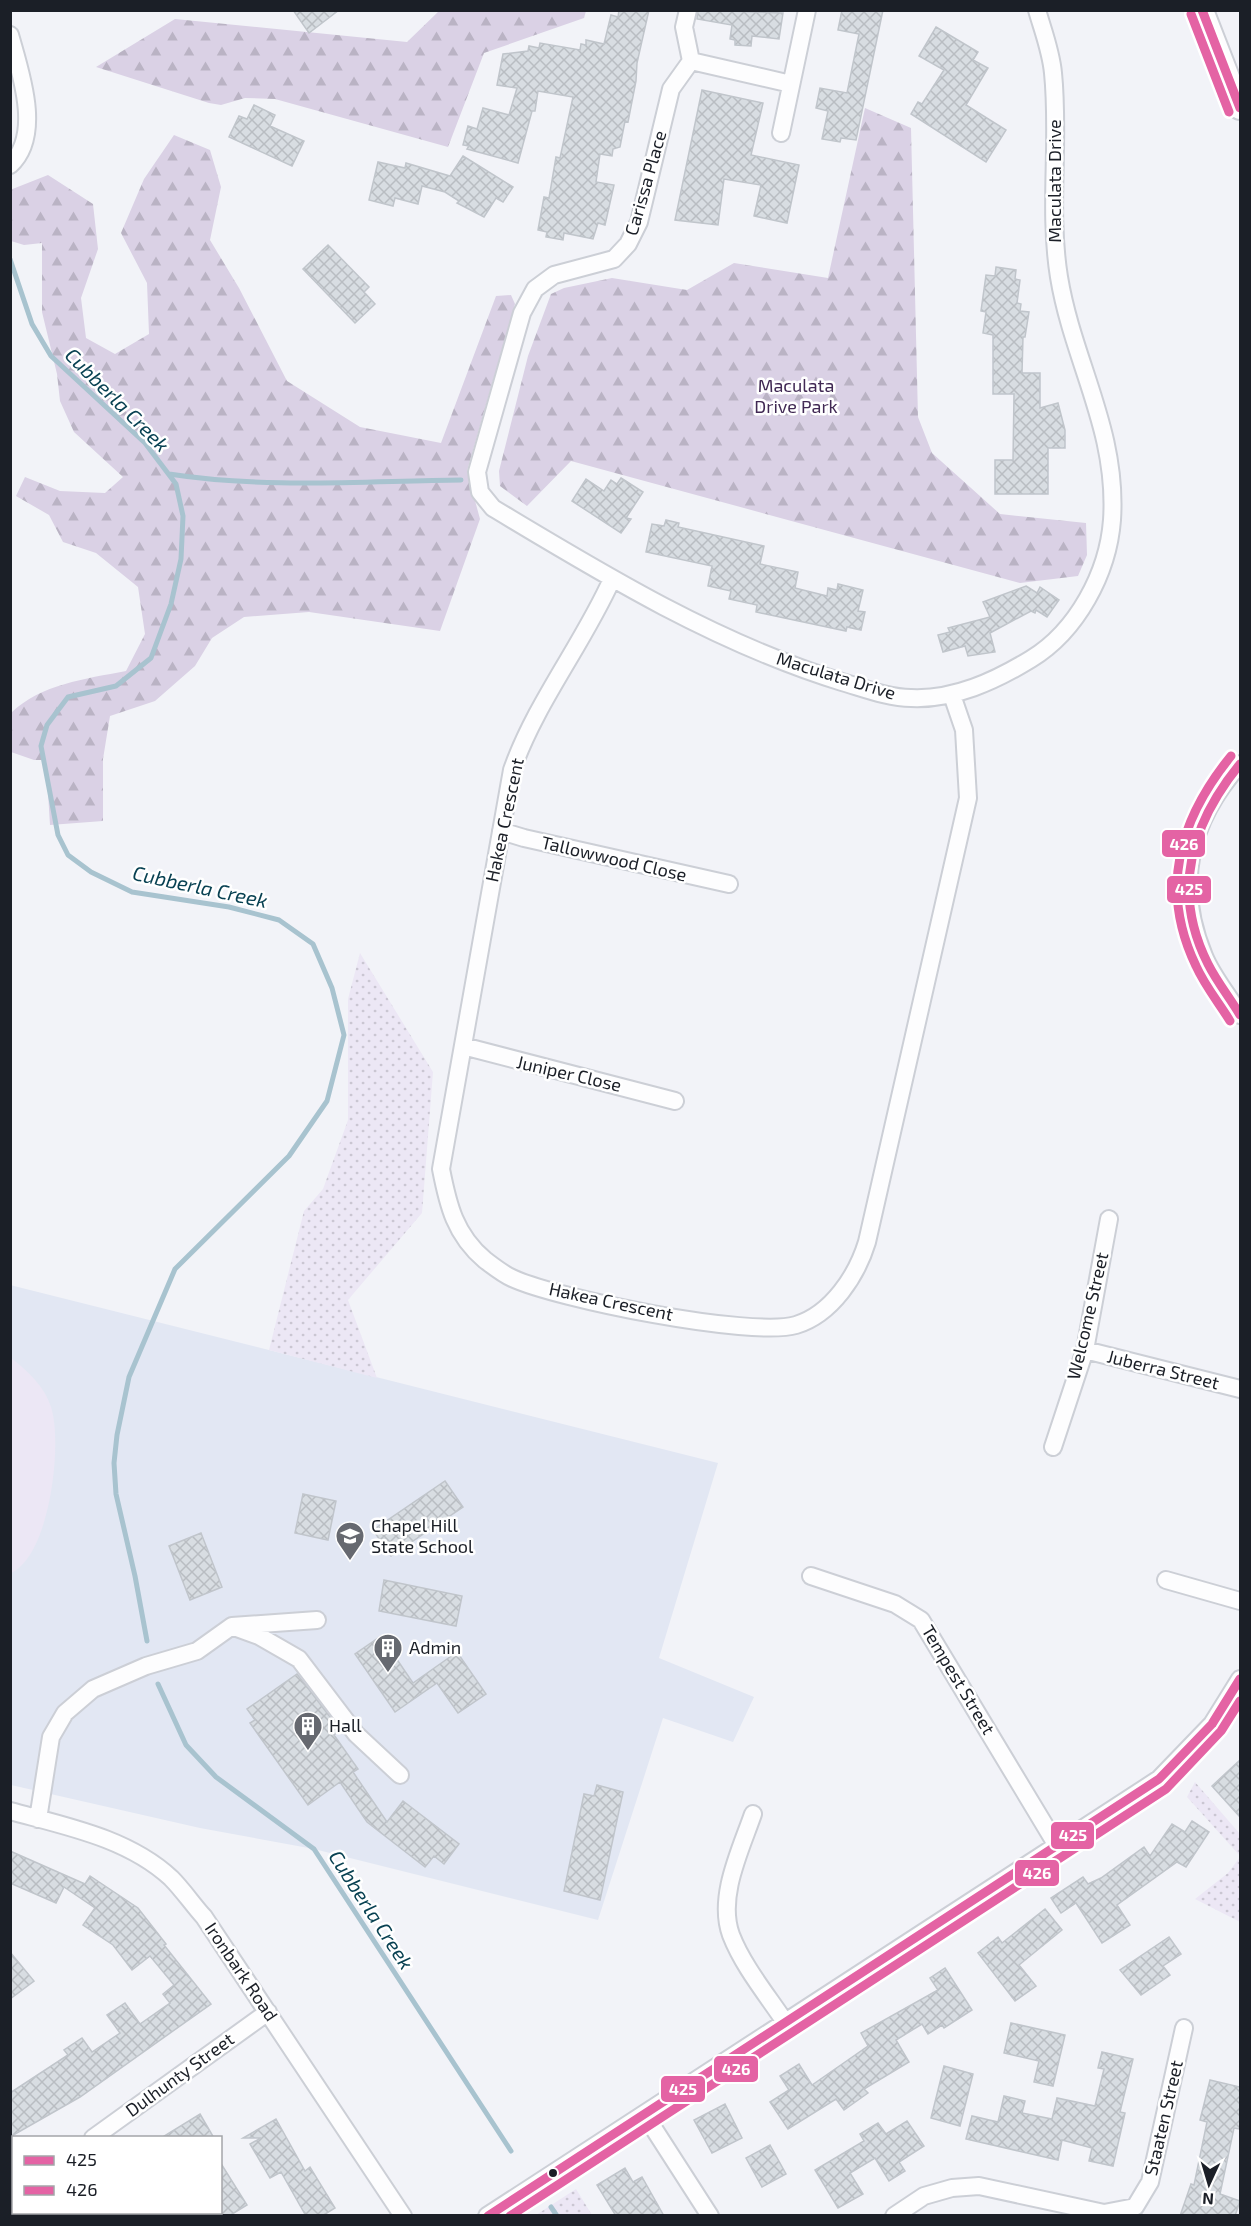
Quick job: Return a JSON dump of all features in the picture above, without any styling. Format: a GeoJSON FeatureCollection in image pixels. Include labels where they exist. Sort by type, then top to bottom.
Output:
{"type":"FeatureCollection","features":[{"type":"Feature","properties":{"kind":"street"},"geometry":{"type":"LineString","coordinates":[[688,10],[684,27],[691,61],[791,84]]}},
{"type":"Feature","properties":{"kind":"street"},"geometry":{"type":"LineString","coordinates":[[781,133],[807,10]]}},
{"type":"Feature","properties":{"kind":"street","name":"Maculata Drive"},"geometry":{"type":"LineString","coordinates":[[477,472],[480,492],[493,508],[612,579],[748,647],[798,668],[909,699],[952,695],[1004,676],[1046,650],[1078,613],[1102,570],[1112,521],[1111,471],[1105,430],[1065,313],[1059,276],[1053,231],[1056,127],[1053,71],[1037,10]]}},
{"type":"Feature","properties":{"kind":"street"},"geometry":{"type":"LineString","coordinates":[[1203,12],[1240,74]]}},
{"type":"Feature","properties":{"kind":"street"},"geometry":{"type":"LineString","coordinates":[[1203,12],[1240,108]]}},
{"type":"Feature","properties":{"kind":"street"},"geometry":{"type":"LineString","coordinates":[[10,34],[26,92],[26,138],[10,165]]}},
{"type":"Feature","properties":{"kind":"street","name":"Carissa Place"},"geometry":{"type":"LineString","coordinates":[[477,472],[522,313],[535,289],[554,275],[614,259],[628,244],[639,222],[671,89],[691,61]]}},
{"type":"Feature","properties":{"kind":"street","name":"Hakea Crescent"},"geometry":{"type":"LineString","coordinates":[[612,579],[598,609],[524,737],[512,770],[441,1169],[448,1206],[459,1233],[485,1260],[511,1277],[537,1286],[597,1302],[736,1327],[768,1329],[797,1324],[826,1309],[860,1264],[867,1242],[968,798],[968,764],[964,730],[952,695]]}},
{"type":"Feature","properties":{"kind":"street"},"geometry":{"type":"LineString","coordinates":[[1240,764],[1222,784],[1202,820],[1190,852],[1187,872],[1192,921],[1204,958],[1240,1015]]}},
{"type":"Feature","properties":{"kind":"street","name":"Tallowwood Close"},"geometry":{"type":"LineString","coordinates":[[501,831],[729,884]]}},
{"type":"Feature","properties":{"kind":"street","name":"Juniper Close"},"geometry":{"type":"LineString","coordinates":[[463,1047],[675,1101]]}},
{"type":"Feature","properties":{"kind":"street","name":"Welcome Street"},"geometry":{"type":"LineString","coordinates":[[1053,1447],[1085,1350],[1109,1219]]}},
{"type":"Feature","properties":{"kind":"street","name":"Juberra Street"},"geometry":{"type":"LineString","coordinates":[[1085,1350],[1240,1389]]}},
{"type":"Feature","properties":{"kind":"street","name":"Tempest Street"},"geometry":{"type":"LineString","coordinates":[[811,1576],[895,1604],[921,1620],[1056,1844]]}},
{"type":"Feature","properties":{"kind":"street"},"geometry":{"type":"LineString","coordinates":[[1166,1580],[1240,1601]]}},
{"type":"Feature","properties":{"kind":"street"},"geometry":{"type":"LineString","coordinates":[[38,1819],[51,1737],[65,1713],[93,1689],[146,1666],[197,1651],[232,1626],[316,1620]]}},
{"type":"Feature","properties":{"kind":"street"},"geometry":{"type":"LineString","coordinates":[[232,1626],[259,1636],[299,1659],[356,1734],[400,1775]]}},
{"type":"Feature","properties":{"kind":"street"},"geometry":{"type":"LineString","coordinates":[[488,2216],[1159,1779],[1212,1724],[1240,1679]]}},
{"type":"Feature","properties":{"kind":"street","name":"Ironbark Road"},"geometry":{"type":"LineString","coordinates":[[10,1811],[87,1832],[132,1851],[171,1878],[204,1917],[403,2216]]}},
{"type":"Feature","properties":{"kind":"street"},"geometry":{"type":"LineString","coordinates":[[753,1814],[731,1880],[728,1907],[730,1934],[785,2022]]}},
{"type":"Feature","properties":{"kind":"street","name":"Dulhunty Street"},"geometry":{"type":"LineString","coordinates":[[98,2136],[268,2012]]}},
{"type":"Feature","properties":{"kind":"street","name":"Staaten Street"},"geometry":{"type":"LineString","coordinates":[[894,2216],[924,2196],[952,2188],[979,2186],[1104,2213],[1135,2207],[1150,2182],[1184,2028]]}},
{"type":"Feature","properties":{"kind":"street"},"geometry":{"type":"LineString","coordinates":[[645,2115],[710,2216]]}},
{"type":"Feature","properties":{"kind":"shaded area"},"geometry":{"type":"Polygon","coordinates":[[[360,953],[433,1072],[422,1213],[348,1300],[377,1378],[269,1350],[304,1211],[323,1189],[348,1120],[348,999],[360,953]]]}},
{"type":"Feature","properties":{"kind":"shaded area","name":"Chapel Hill State School"},"geometry":{"type":"Polygon","coordinates":[[[10,1285],[718,1463],[659,1658],[754,1697],[733,1742],[663,1718],[598,1920],[314,1849],[200,1828],[11,1785],[10,1285]]]}},
{"type":"Feature","properties":{"kind":"shaded area"},"geometry":{"type":"Polygon","coordinates":[[[11,1358],[35,1380],[48,1400],[54,1424],[55,1446],[54,1471],[44,1522],[35,1545],[24,1562],[11,1573],[11,1358]]]}},
{"type":"Feature","properties":{"kind":"shaded area"},"geometry":{"type":"Polygon","coordinates":[[[1195,1782],[1240,1834],[1240,1856],[1187,1797],[1195,1782]]]}},
{"type":"Feature","properties":{"kind":"shaded area"},"geometry":{"type":"Polygon","coordinates":[[[1240,1857],[1240,1922],[1195,1899],[1228,1873],[1240,1857]]]}},
{"type":"Feature","properties":{"kind":"shaded area"},"geometry":{"type":"Polygon","coordinates":[[[576,2189],[592,2215],[536,2215],[576,2189]]]}},
{"type":"Feature","properties":{"kind":"green space"},"geometry":{"type":"Polygon","coordinates":[[[439,11],[586,11],[584,18],[484,53],[448,147],[275,99],[245,98],[221,105],[209,103],[96,67],[175,19],[407,42],[439,11]]]}},
{"type":"Feature","properties":{"kind":"green space","name":"Maculata Drive Park"},"geometry":{"type":"Polygon","coordinates":[[[865,108],[911,128],[918,417],[932,453],[1000,514],[1086,523],[1087,555],[1078,576],[1020,583],[571,461],[527,506],[500,486],[499,471],[528,356],[551,294],[564,288],[612,278],[687,290],[734,263],[828,278],[865,108]]]}},
{"type":"Feature","properties":{"kind":"green space"},"geometry":{"type":"Polygon","coordinates":[[[174,135],[210,150],[221,187],[210,240],[239,288],[287,381],[360,427],[441,443],[496,296],[511,295],[515,304],[467,471],[480,519],[440,631],[309,612],[244,617],[212,638],[195,666],[155,701],[110,716],[103,759],[103,821],[50,825],[46,760],[34,760],[11,752],[11,713],[36,695],[50,689],[80,680],[126,671],[145,634],[138,587],[96,553],[63,542],[49,515],[16,496],[25,477],[60,491],[105,493],[123,477],[74,432],[60,401],[57,374],[42,312],[42,243],[24,245],[11,241],[10,190],[48,175],[93,204],[98,249],[81,298],[86,338],[115,354],[149,334],[147,283],[121,233],[144,179],[174,135]]]}},
{"type":"Feature","properties":{"kind":"building"},"geometry":{"type":"Polygon","coordinates":[[[293,10],[339,10],[309,33],[293,10]]]}},
{"type":"Feature","properties":{"kind":"building"},"geometry":{"type":"Polygon","coordinates":[[[619,10],[649,10],[637,63],[628,122],[625,121],[620,147],[613,149],[612,156],[600,154],[596,182],[614,185],[605,225],[598,223],[593,239],[564,233],[563,240],[546,237],[547,232],[538,230],[544,197],[549,198],[556,157],[560,158],[573,97],[538,91],[535,111],[532,111],[518,163],[467,149],[469,146],[463,145],[468,126],[477,129],[483,108],[509,115],[517,88],[497,85],[503,54],[528,51],[529,46],[539,48],[540,43],[580,50],[581,44],[586,45],[586,40],[604,44],[611,15],[618,17],[619,10]]]}},
{"type":"Feature","properties":{"kind":"building"},"geometry":{"type":"Polygon","coordinates":[[[698,10],[783,13],[779,39],[752,36],[751,46],[735,45],[735,40],[730,39],[732,25],[697,19],[698,10]]]}},
{"type":"Feature","properties":{"kind":"building"},"geometry":{"type":"Polygon","coordinates":[[[842,10],[883,10],[856,140],[841,138],[840,142],[822,139],[828,111],[816,108],[820,88],[847,93],[859,34],[838,30],[842,10]]]}},
{"type":"Feature","properties":{"kind":"building"},"geometry":{"type":"Polygon","coordinates":[[[936,27],[978,52],[973,60],[988,68],[966,105],[1006,130],[986,162],[911,114],[918,102],[922,104],[944,70],[919,56],[936,27]]]}},
{"type":"Feature","properties":{"kind":"building"},"geometry":{"type":"Polygon","coordinates":[[[702,90],[763,103],[751,155],[799,165],[787,223],[754,216],[761,185],[724,179],[718,225],[675,220],[702,90]]]}},
{"type":"Feature","properties":{"kind":"building"},"geometry":{"type":"Polygon","coordinates":[[[254,105],[275,115],[270,126],[304,141],[292,166],[229,137],[239,116],[247,119],[254,105]]]}},
{"type":"Feature","properties":{"kind":"building"},"geometry":{"type":"Polygon","coordinates":[[[463,156],[513,187],[503,202],[496,198],[484,217],[457,203],[459,201],[445,192],[422,186],[418,204],[395,198],[393,206],[369,200],[378,162],[405,168],[406,163],[450,176],[463,156]]]}},
{"type":"Feature","properties":{"kind":"building"},"geometry":{"type":"Polygon","coordinates":[[[328,245],[369,287],[364,292],[375,304],[355,323],[303,269],[328,245]]]}},
{"type":"Feature","properties":{"kind":"building"},"geometry":{"type":"Polygon","coordinates":[[[996,267],[1016,270],[1015,279],[1020,280],[1017,303],[1021,304],[1020,311],[1029,312],[1025,337],[1023,337],[1022,373],[1040,373],[1040,408],[1058,403],[1065,430],[1065,448],[1048,448],[1048,494],[995,494],[995,460],[1013,460],[1014,394],[993,394],[993,335],[983,333],[986,312],[981,311],[986,275],[995,276],[996,267]]]}},
{"type":"Feature","properties":{"kind":"building"},"geometry":{"type":"Polygon","coordinates":[[[621,478],[643,492],[626,518],[631,519],[621,533],[572,501],[586,479],[604,491],[611,480],[617,484],[621,478]]]}},
{"type":"Feature","properties":{"kind":"building"},"geometry":{"type":"Polygon","coordinates":[[[666,520],[679,523],[678,527],[764,546],[760,564],[798,572],[795,588],[827,596],[828,588],[837,590],[838,584],[863,590],[858,611],[865,612],[861,630],[847,627],[846,631],[756,612],[757,605],[729,599],[731,591],[708,586],[712,566],[646,552],[652,524],[664,526],[666,520]]]}},
{"type":"Feature","properties":{"kind":"building"},"geometry":{"type":"Polygon","coordinates":[[[1026,586],[1037,593],[1040,587],[1059,600],[1047,617],[1036,610],[1035,613],[1031,611],[990,633],[995,652],[968,656],[965,646],[943,652],[938,635],[950,632],[948,628],[990,617],[983,602],[1026,586]]]}},
{"type":"Feature","properties":{"kind":"building"},"geometry":{"type":"Polygon","coordinates":[[[445,1481],[463,1507],[391,1556],[373,1530],[445,1481]]]}},
{"type":"Feature","properties":{"kind":"building"},"geometry":{"type":"Polygon","coordinates":[[[303,1494],[336,1501],[328,1540],[295,1533],[303,1494]]]}},
{"type":"Feature","properties":{"kind":"building"},"geometry":{"type":"Polygon","coordinates":[[[201,1533],[222,1587],[190,1600],[169,1546],[201,1533]]]}},
{"type":"Feature","properties":{"kind":"building"},"geometry":{"type":"Polygon","coordinates":[[[384,1580],[462,1596],[456,1626],[379,1611],[384,1580]]]}},
{"type":"Feature","properties":{"kind":"building"},"geometry":{"type":"Polygon","coordinates":[[[381,1636],[413,1683],[457,1652],[486,1694],[458,1713],[437,1683],[395,1712],[355,1654],[381,1636]]]}},
{"type":"Feature","properties":{"kind":"building","name":"Hall"},"geometry":{"type":"Polygon","coordinates":[[[297,1674],[340,1730],[334,1735],[358,1769],[353,1772],[387,1822],[403,1801],[459,1844],[444,1864],[434,1856],[425,1867],[367,1822],[340,1782],[308,1805],[250,1723],[255,1720],[247,1709],[297,1674]]]}},
{"type":"Feature","properties":{"kind":"building"},"geometry":{"type":"Polygon","coordinates":[[[1240,1760],[1240,1817],[1212,1786],[1240,1760]]]}},
{"type":"Feature","properties":{"kind":"building"},"geometry":{"type":"Polygon","coordinates":[[[597,1785],[623,1792],[600,1900],[564,1891],[584,1794],[594,1796],[597,1785]]]}},
{"type":"Feature","properties":{"kind":"building"},"geometry":{"type":"Polygon","coordinates":[[[1192,1821],[1209,1832],[1186,1867],[1177,1862],[1117,1905],[1130,1925],[1102,1943],[1076,1903],[1061,1913],[1051,1898],[1083,1877],[1088,1884],[1101,1878],[1144,1847],[1150,1856],[1172,1824],[1185,1832],[1192,1821]]]}},
{"type":"Feature","properties":{"kind":"building"},"geometry":{"type":"Polygon","coordinates":[[[10,1851],[85,1884],[90,1876],[138,1908],[211,2004],[80,2097],[10,2137],[10,2093],[68,2055],[64,2050],[82,2038],[92,2052],[120,2033],[107,2015],[125,2003],[140,2024],[170,2003],[163,1994],[174,1985],[150,1956],[132,1970],[113,1945],[83,1925],[95,1908],[64,1887],[56,1903],[10,1883],[10,1851]]]}},
{"type":"Feature","properties":{"kind":"building"},"geometry":{"type":"Polygon","coordinates":[[[1045,1909],[1062,1930],[1019,1965],[1036,1986],[1015,2001],[978,1953],[998,1937],[1002,1943],[1045,1909]]]}},
{"type":"Feature","properties":{"kind":"building"},"geometry":{"type":"Polygon","coordinates":[[[1169,1937],[1181,1954],[1163,1966],[1170,1975],[1141,1995],[1120,1970],[1169,1937]]]}},
{"type":"Feature","properties":{"kind":"building"},"geometry":{"type":"Polygon","coordinates":[[[10,1952],[34,1981],[10,1999],[10,1952]]]}},
{"type":"Feature","properties":{"kind":"building"},"geometry":{"type":"Polygon","coordinates":[[[945,1968],[972,2010],[944,2028],[942,2025],[928,2034],[922,2024],[896,2040],[909,2062],[864,2089],[868,2093],[844,2110],[836,2099],[788,2129],[770,2102],[789,2090],[780,2076],[799,2064],[812,2085],[868,2046],[861,2033],[938,1990],[930,1978],[945,1968]]]}},
{"type":"Feature","properties":{"kind":"building"},"geometry":{"type":"Polygon","coordinates":[[[1011,2023],[1065,2035],[1053,2086],[1034,2082],[1039,2061],[1004,2053],[1011,2023]]]}},
{"type":"Feature","properties":{"kind":"building"},"geometry":{"type":"Polygon","coordinates":[[[1102,2052],[1133,2059],[1120,2112],[1125,2113],[1113,2166],[1089,2161],[1092,2148],[1062,2140],[1058,2160],[966,2139],[972,2116],[998,2122],[1004,2096],[1025,2101],[1022,2113],[1052,2119],[1057,2098],[1095,2106],[1104,2069],[1098,2068],[1102,2052]]]}},
{"type":"Feature","properties":{"kind":"building"},"geometry":{"type":"Polygon","coordinates":[[[944,2066],[973,2074],[960,2126],[931,2118],[944,2066]]]}},
{"type":"Feature","properties":{"kind":"building"},"geometry":{"type":"Polygon","coordinates":[[[1210,2080],[1240,2087],[1240,2129],[1234,2128],[1220,2194],[1240,2201],[1235,2216],[1180,2216],[1191,2184],[1194,2185],[1207,2122],[1200,2120],[1210,2080]]]}},
{"type":"Feature","properties":{"kind":"building"},"geometry":{"type":"Polygon","coordinates":[[[725,2104],[742,2138],[712,2153],[694,2120],[725,2104]]]}},
{"type":"Feature","properties":{"kind":"building"},"geometry":{"type":"Polygon","coordinates":[[[200,2114],[213,2136],[164,2136],[200,2114]]]}},
{"type":"Feature","properties":{"kind":"building"},"geometry":{"type":"Polygon","coordinates":[[[276,2119],[305,2171],[310,2167],[335,2208],[322,2216],[306,2216],[281,2172],[270,2178],[250,2144],[261,2138],[243,2138],[276,2119]]]}},
{"type":"Feature","properties":{"kind":"building"},"geometry":{"type":"Polygon","coordinates":[[[907,2121],[924,2146],[899,2162],[905,2171],[889,2181],[875,2158],[850,2173],[863,2194],[838,2208],[815,2170],[864,2141],[860,2134],[878,2123],[886,2134],[907,2121]]]}},
{"type":"Feature","properties":{"kind":"building"},"geometry":{"type":"Polygon","coordinates":[[[770,2145],[786,2174],[762,2187],[746,2158],[770,2145]]]}},
{"type":"Feature","properties":{"kind":"building"},"geometry":{"type":"Polygon","coordinates":[[[222,2165],[247,2205],[229,2216],[224,2216],[222,2213],[222,2165]]]}},
{"type":"Feature","properties":{"kind":"building"},"geometry":{"type":"Polygon","coordinates":[[[625,2168],[633,2182],[642,2177],[664,2216],[616,2216],[597,2185],[625,2168]]]}},
{"type":"Feature","properties":{"kind":"waterway","name":"Cubberla Creek"},"geometry":{"type":"LineString","coordinates":[[10,259],[32,324],[51,356],[145,443],[176,484],[183,516],[181,559],[171,604],[151,658],[116,686],[68,697],[47,725],[41,746],[58,835],[68,855],[91,872],[132,892],[229,907],[279,920],[313,944],[332,988],[344,1035],[327,1101],[289,1156],[175,1269],[129,1377],[117,1435],[114,1463],[116,1494],[147,1641]]}},
{"type":"Feature","properties":{"kind":"waterway"},"geometry":{"type":"LineString","coordinates":[[169,474],[205,479],[278,483],[461,480]]}},
{"type":"Feature","properties":{"kind":"waterway","name":"Cubberla Creek"},"geometry":{"type":"LineString","coordinates":[[158,1684],[186,1745],[216,1777],[314,1849],[511,2151]]}},
{"type":"Feature","properties":{"kind":"waterway","name":"Cubberla Creek"},"geometry":{"type":"LineString","coordinates":[[551,2207],[557,2216]]}},
{"type":"Feature","properties":{"kind":"transit line","name":"425"},"geometry":{"type":"LineString","coordinates":[[1202,10],[1240,108]]}},
{"type":"Feature","properties":{"kind":"transit line","name":"426"},"geometry":{"type":"LineString","coordinates":[[1191,14],[1229,112]]}},
{"type":"Feature","properties":{"kind":"transit line","name":"426"},"geometry":{"type":"LineString","coordinates":[[1230,1021],[1196,966],[1185,937],[1179,910],[1177,883],[1180,856],[1187,830],[1198,805],[1231,756]]}},
{"type":"Feature","properties":{"kind":"transit line","name":"425"},"geometry":{"type":"LineString","coordinates":[[1240,764],[1209,810],[1192,859],[1189,884],[1190,910],[1197,937],[1208,964],[1240,1015]]}},
{"type":"Feature","properties":{"kind":"transit line","name":"425"},"geometry":{"type":"LineString","coordinates":[[488,2216],[1159,1779],[1212,1724],[1240,1679]]}},
{"type":"Feature","properties":{"kind":"transit line","name":"426"},"geometry":{"type":"LineString","coordinates":[[510,2216],[1166,1789],[1221,1731],[1240,1701]]}},
{"type":"Feature","properties":{"kind":"place","name":"Chapel Hill State School"},"geometry":{"type":"Point","coordinates":[350,1562]}},
{"type":"Feature","properties":{"kind":"place","name":"Admin"},"geometry":{"type":"Point","coordinates":[388,1674]}},
{"type":"Feature","properties":{"kind":"place","name":"Hall"},"geometry":{"type":"Point","coordinates":[308,1752]}}]}
